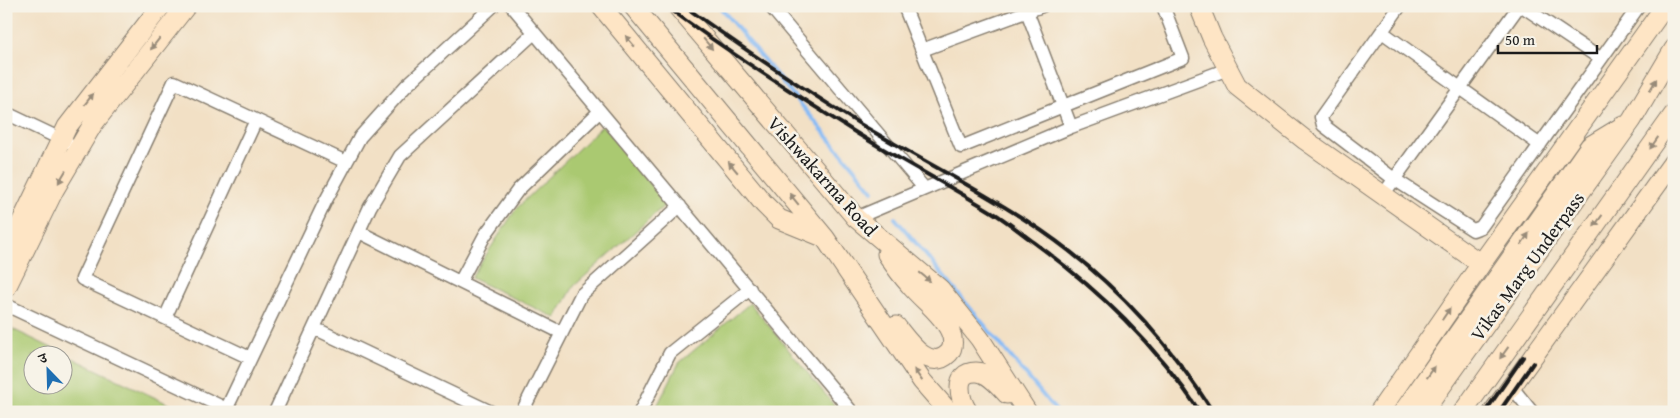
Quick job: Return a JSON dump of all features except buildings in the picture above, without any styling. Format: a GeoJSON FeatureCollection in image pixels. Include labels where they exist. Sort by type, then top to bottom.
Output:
{"type":"FeatureCollection","features":[{"type":"Feature","properties":{"kind":"street"},"geometry":{"type":"LineString","coordinates":[[6,254],[67,127],[161,6]]}},
{"type":"Feature","properties":{"kind":"street"},"geometry":{"type":"LineString","coordinates":[[6,288],[54,190],[93,124],[186,6]]}},
{"type":"Feature","properties":{"kind":"street"},"geometry":{"type":"LineString","coordinates":[[6,305],[228,411],[250,358],[360,137],[406,86],[493,6]]}},
{"type":"Feature","properties":{"kind":"street"},"geometry":{"type":"LineString","coordinates":[[512,6],[852,412]]}},
{"type":"Feature","properties":{"kind":"street"},"geometry":{"type":"LineString","coordinates":[[601,6],[764,204],[779,219],[825,238]]}},
{"type":"Feature","properties":{"kind":"street","name":"Vishwakarma Road"},"geometry":{"type":"LineString","coordinates":[[633,6],[825,238],[864,299],[922,381],[949,412]]}},
{"type":"Feature","properties":{"kind":"street","name":"Vishwakarma Road"},"geometry":{"type":"LineString","coordinates":[[677,6],[863,225],[940,289],[980,339],[1026,410]]}},
{"type":"Feature","properties":{"kind":"street"},"geometry":{"type":"LineString","coordinates":[[770,6],[924,188]]}},
{"type":"Feature","properties":{"kind":"street"},"geometry":{"type":"LineString","coordinates":[[904,6],[961,147],[1183,58],[1163,6]]}},
{"type":"Feature","properties":{"kind":"street"},"geometry":{"type":"LineString","coordinates":[[922,50],[1026,9],[1042,6]]}},
{"type":"Feature","properties":{"kind":"street"},"geometry":{"type":"LineString","coordinates":[[1199,6],[1212,38],[1238,86],[1305,140],[1481,264]]}},
{"type":"Feature","properties":{"kind":"street"},"geometry":{"type":"LineString","coordinates":[[1400,6],[1321,117],[1323,125],[1394,179],[1473,230],[1481,227],[1639,6]]}},
{"type":"Feature","properties":{"kind":"street"},"geometry":{"type":"LineString","coordinates":[[1383,195],[1521,6],[1601,60]]}},
{"type":"Feature","properties":{"kind":"street"},"geometry":{"type":"LineString","coordinates":[[1379,412],[1481,264],[1665,6]]}},
{"type":"Feature","properties":{"kind":"street"},"geometry":{"type":"LineString","coordinates":[[1026,9],[1071,127]]}},
{"type":"Feature","properties":{"kind":"street"},"geometry":{"type":"LineString","coordinates":[[275,412],[359,232],[400,156],[534,32]]}},
{"type":"Feature","properties":{"kind":"street"},"geometry":{"type":"LineString","coordinates":[[1382,32],[1540,145]]}},
{"type":"Feature","properties":{"kind":"street","name":"Vikas Marg Underpass"},"geometry":{"type":"LineString","coordinates":[[1423,412],[1632,120],[1674,49]]}},
{"type":"Feature","properties":{"kind":"street"},"geometry":{"type":"LineString","coordinates":[[864,299],[894,323],[922,355],[933,360],[942,360],[951,350],[953,340],[950,330],[942,318],[910,285],[863,225],[924,188],[1071,127],[1228,68]]}},
{"type":"Feature","properties":{"kind":"street"},"geometry":{"type":"LineString","coordinates":[[250,358],[82,279],[174,82],[346,162]]}},
{"type":"Feature","properties":{"kind":"street"},"geometry":{"type":"LineString","coordinates":[[460,282],[485,235],[518,190],[600,111]]}},
{"type":"Feature","properties":{"kind":"street"},"geometry":{"type":"LineString","coordinates":[[6,113],[79,148]]}},
{"type":"Feature","properties":{"kind":"street","name":"Vikas Marg Underpass"},"geometry":{"type":"LineString","coordinates":[[1463,412],[1674,114]]}},
{"type":"Feature","properties":{"kind":"street"},"geometry":{"type":"LineString","coordinates":[[165,318],[256,120]]}},
{"type":"Feature","properties":{"kind":"street"},"geometry":{"type":"LineString","coordinates":[[1403,412],[1590,146],[1632,120]]}},
{"type":"Feature","properties":{"kind":"street"},"geometry":{"type":"LineString","coordinates":[[1493,412],[1674,162]]}},
{"type":"Feature","properties":{"kind":"street"},"geometry":{"type":"LineString","coordinates":[[1634,172],[1656,187]]}},
{"type":"Feature","properties":{"kind":"street"},"geometry":{"type":"LineString","coordinates":[[522,412],[581,294],[680,206]]}},
{"type":"Feature","properties":{"kind":"street"},"geometry":{"type":"LineString","coordinates":[[359,232],[562,333]]}},
{"type":"Feature","properties":{"kind":"street"},"geometry":{"type":"LineString","coordinates":[[640,412],[670,353],[750,289]]}},
{"type":"Feature","properties":{"kind":"street"},"geometry":{"type":"LineString","coordinates":[[314,328],[491,412]]}},
{"type":"Feature","properties":{"kind":"street"},"geometry":{"type":"LineString","coordinates":[[968,412],[959,393],[960,382],[966,376],[975,372],[985,374],[995,381],[1026,410]]}},
{"type":"Feature","properties":{"kind":"street"},"geometry":{"type":"LineString","coordinates":[[1511,386],[1532,412]]}},
{"type":"Feature","properties":{"kind":"green space"},"geometry":{"type":"Polygon","coordinates":[[[603,125],[666,204],[574,286],[556,318],[471,278],[516,209],[603,125]]]}},
{"type":"Feature","properties":{"kind":"green space"},"geometry":{"type":"Polygon","coordinates":[[[750,303],[840,412],[654,412],[679,363],[750,303]]]}},
{"type":"Feature","properties":{"kind":"green space"},"geometry":{"type":"Polygon","coordinates":[[[6,326],[48,346],[22,346],[22,396],[72,396],[72,358],[185,412],[6,412],[6,326]]]}},
{"type":"Feature","properties":{"kind":"waterway"},"geometry":{"type":"LineString","coordinates":[[719,6],[873,191]]}},
{"type":"Feature","properties":{"kind":"waterway"},"geometry":{"type":"LineString","coordinates":[[895,218],[1057,412]]}},
{"type":"Feature","properties":{"kind":"railway"},"geometry":{"type":"LineString","coordinates":[[666,6],[785,88],[858,134],[1009,223],[1059,261],[1104,300],[1145,341],[1183,387],[1200,412]]}},
{"type":"Feature","properties":{"kind":"railway"},"geometry":{"type":"LineString","coordinates":[[684,6],[727,37],[860,124],[986,196],[1055,240],[1107,283],[1153,331],[1213,412]]}},
{"type":"Feature","properties":{"kind":"railway"},"geometry":{"type":"LineString","coordinates":[[1485,412],[1523,357]]}},
{"type":"Feature","properties":{"kind":"railway"},"geometry":{"type":"LineString","coordinates":[[1499,412],[1533,363]]}}]}
